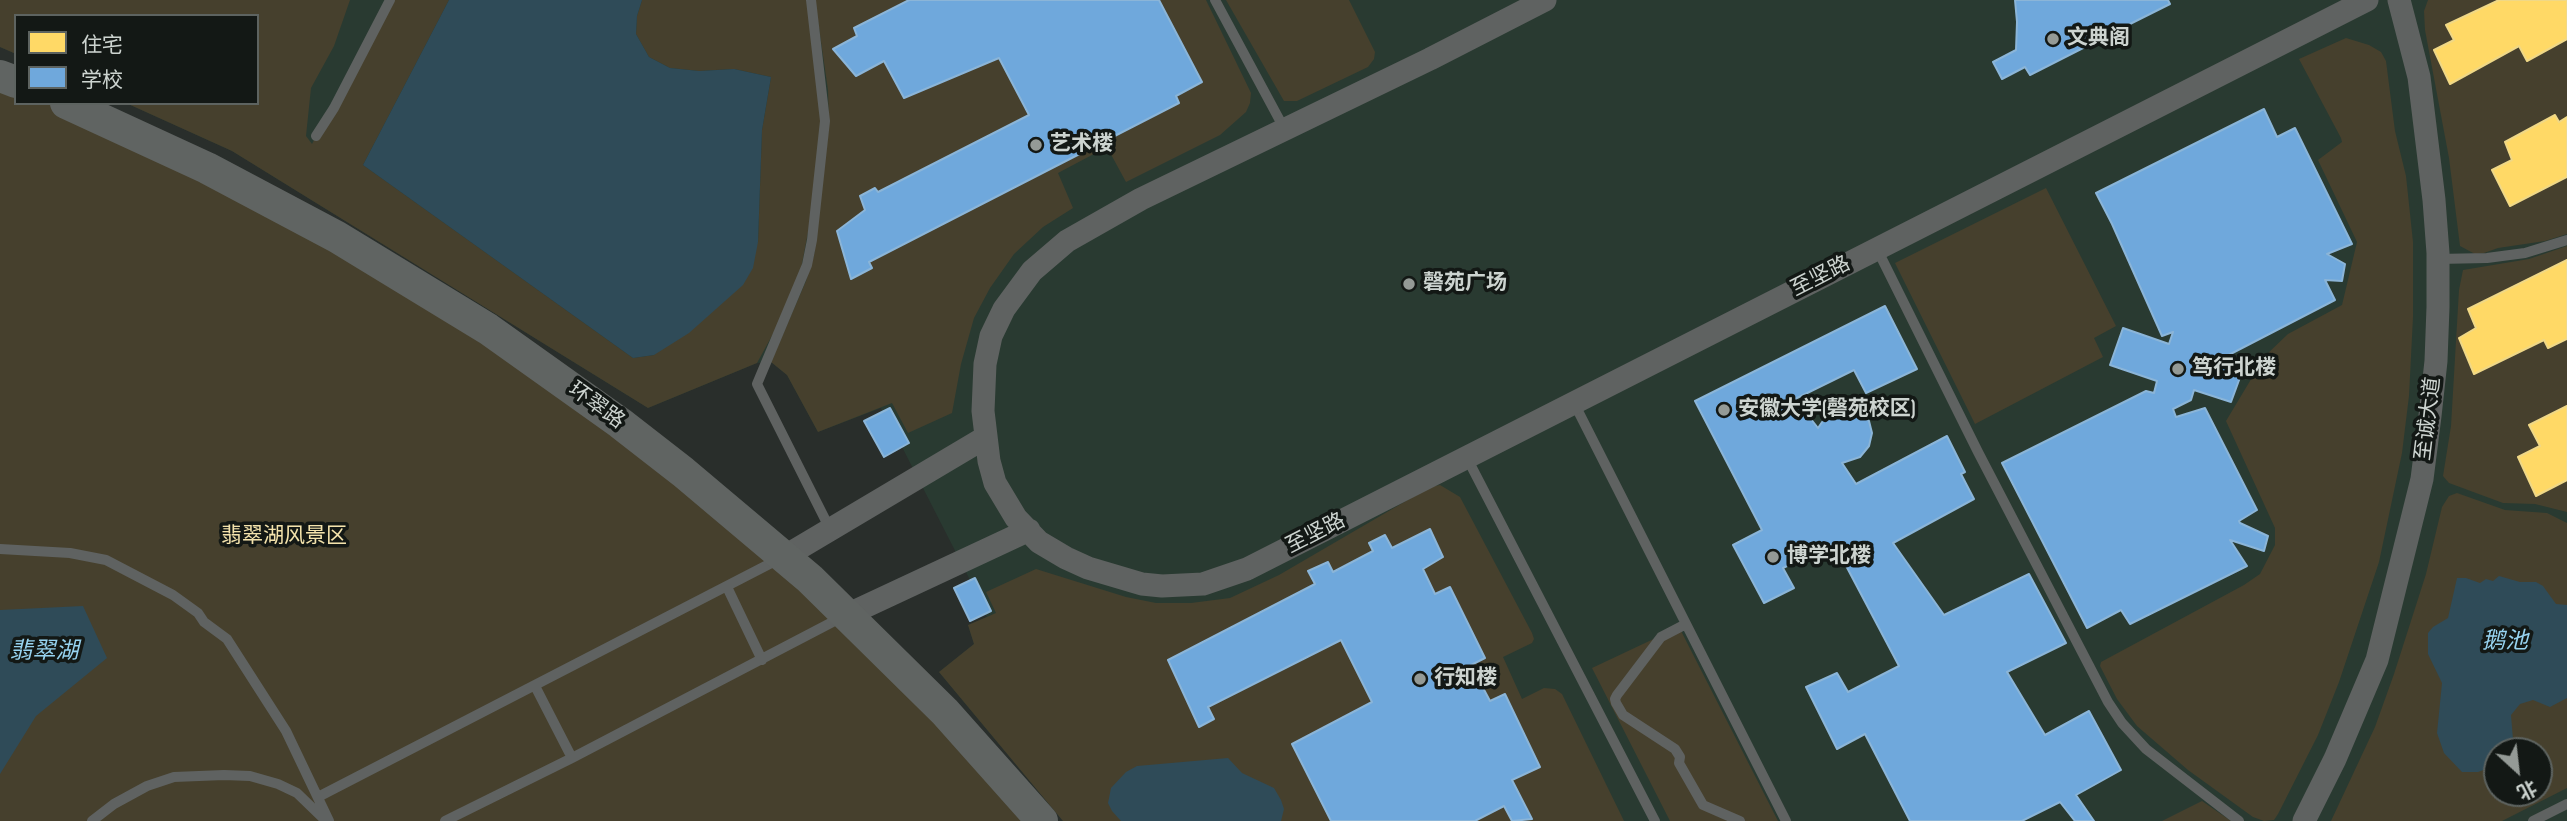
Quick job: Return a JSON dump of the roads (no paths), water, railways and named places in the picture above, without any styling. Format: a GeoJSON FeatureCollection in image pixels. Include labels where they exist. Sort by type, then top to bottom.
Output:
{"type":"FeatureCollection","features":[{"type":"Feature","properties":{"kind":"street","name":"至坚路"},"geometry":{"type":"LineString","coordinates":[[1545,0],[1141,199],[1067,240],[1032,271],[1004,309],[991,336],[985,364],[986,437],[995,483],[1010,510],[1039,542],[1066,558],[1123,580],[1162,586],[1203,584],[1247,569],[2367,0]]}},
{"type":"Feature","properties":{"kind":"street","name":"至诚大道"},"geometry":{"type":"LineString","coordinates":[[2304,821],[2335,760],[2377,660],[2422,475],[2434,375],[2438,259],[2434,200],[2418,77],[2399,0]]}},
{"type":"Feature","properties":{"kind":"street","name":"环翠路"},"geometry":{"type":"LineString","coordinates":[[70,105],[260,195],[438,297],[538,363],[683,472],[784,556],[945,712],[1042,821]]}},
{"type":"Feature","properties":{"kind":"street"},"geometry":{"type":"LineString","coordinates":[[784,556],[986,437]]}},
{"type":"Feature","properties":{"kind":"street"},"geometry":{"type":"LineString","coordinates":[[847,615],[1029,530]]}},
{"type":"Feature","properties":{"kind":"lane"},"geometry":{"type":"LineString","coordinates":[[316,136],[334,108],[390,0]]}},
{"type":"Feature","properties":{"kind":"lane"},"geometry":{"type":"LineString","coordinates":[[810,0],[825,121],[812,240],[807,265],[757,384],[830,529]]}},
{"type":"Feature","properties":{"kind":"lane"},"geometry":{"type":"LineString","coordinates":[[1215,0],[1285,130]]}},
{"type":"Feature","properties":{"kind":"lane"},"geometry":{"type":"LineString","coordinates":[[2438,259],[2487,258],[2525,253],[2567,240]]}},
{"type":"Feature","properties":{"kind":"lane"},"geometry":{"type":"LineString","coordinates":[[1877,249],[1978,452],[2108,702],[2122,723],[2146,749],[2239,821]]}},
{"type":"Feature","properties":{"kind":"lane"},"geometry":{"type":"LineString","coordinates":[[1574,403],[1786,821]]}},
{"type":"Feature","properties":{"kind":"lane"},"geometry":{"type":"LineString","coordinates":[[1467,458],[1652,820]]}},
{"type":"Feature","properties":{"kind":"lane"},"geometry":{"type":"LineString","coordinates":[[0,549],[70,553],[106,560],[173,595],[198,612],[204,622],[227,639],[286,731],[327,821]]}},
{"type":"Feature","properties":{"kind":"lane"},"geometry":{"type":"LineString","coordinates":[[318,797],[784,556]]}},
{"type":"Feature","properties":{"kind":"lane"},"geometry":{"type":"LineString","coordinates":[[727,587],[761,660]]}},
{"type":"Feature","properties":{"kind":"lane"},"geometry":{"type":"LineString","coordinates":[[445,821],[847,615]]}},
{"type":"Feature","properties":{"kind":"lane"},"geometry":{"type":"LineString","coordinates":[[1686,624],[1661,637],[1617,695],[1616,703],[1623,715],[1675,749],[1680,757],[1679,763],[1703,806],[1740,821]]}},
{"type":"Feature","properties":{"kind":"lane"},"geometry":{"type":"LineString","coordinates":[[535,686],[572,758]]}},
{"type":"Feature","properties":{"kind":"lane"},"geometry":{"type":"LineString","coordinates":[[92,821],[114,804],[156,783],[174,777],[224,775],[250,776],[278,784],[297,793],[327,821]]}},
{"type":"Feature","properties":{"kind":"lane"},"geometry":{"type":"LineString","coordinates":[[2533,821],[2564,806],[2567,819]]}},
{"type":"Feature","properties":{"kind":"water"},"geometry":{"type":"Polygon","coordinates":[[[449,0],[642,0],[637,16],[636,34],[649,57],[670,68],[699,71],[734,69],[771,77],[762,130],[758,242],[753,268],[743,285],[689,333],[654,355],[633,358],[363,165],[449,0]]]}},
{"type":"Feature","properties":{"kind":"water","name":"鹅池"},"geometry":{"type":"Polygon","coordinates":[[[2499,576],[2520,582],[2536,582],[2543,586],[2556,604],[2567,605],[2567,698],[2550,707],[2533,700],[2520,704],[2511,715],[2513,737],[2483,737],[2483,770],[2462,772],[2444,753],[2437,733],[2442,683],[2428,654],[2428,633],[2448,618],[2457,578],[2480,583],[2486,579],[2493,581],[2499,576]]]}},
{"type":"Feature","properties":{"kind":"water","name":"翡翠湖"},"geometry":{"type":"Polygon","coordinates":[[[83,606],[107,658],[36,716],[0,774],[0,610],[83,606]]]}},
{"type":"Feature","properties":{"kind":"water"},"geometry":{"type":"Polygon","coordinates":[[[1228,758],[1242,773],[1274,788],[1284,809],[1281,821],[1121,821],[1108,803],[1111,788],[1126,772],[1137,766],[1228,758]]]}},
{"type":"Feature","properties":{"kind":"place","name":"文典阁"},"geometry":{"type":"Point","coordinates":[2053,39]}},
{"type":"Feature","properties":{"kind":"place","name":"艺术楼"},"geometry":{"type":"Point","coordinates":[1036,145]}},
{"type":"Feature","properties":{"kind":"place","name":"磬苑广场"},"geometry":{"type":"Point","coordinates":[1409,284]}},
{"type":"Feature","properties":{"kind":"place","name":"笃行北楼"},"geometry":{"type":"Point","coordinates":[2178,369]}},
{"type":"Feature","properties":{"kind":"place","name":"安徽大学(磬苑校区)"},"geometry":{"type":"Point","coordinates":[1724,410]}},
{"type":"Feature","properties":{"kind":"place","name":"博学北楼"},"geometry":{"type":"Point","coordinates":[1773,557]}},
{"type":"Feature","properties":{"kind":"place","name":"行知楼"},"geometry":{"type":"Point","coordinates":[1420,679]}},
{"type":"Feature","properties":{"kind":"park label","name":"翡翠湖风景区"},"geometry":{"type":"Point","coordinates":[284,537]}}]}
